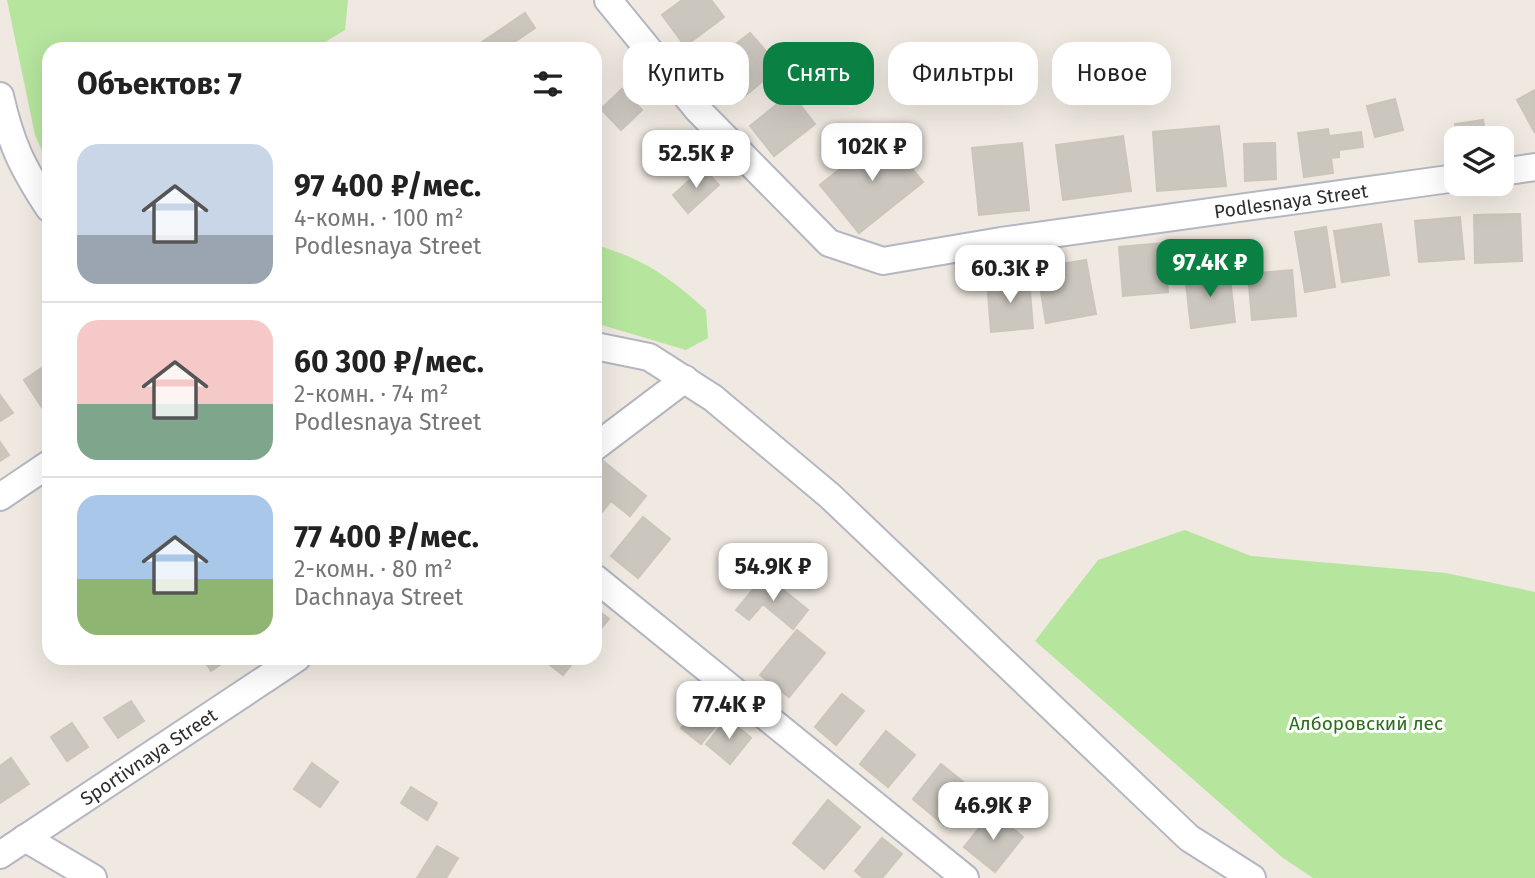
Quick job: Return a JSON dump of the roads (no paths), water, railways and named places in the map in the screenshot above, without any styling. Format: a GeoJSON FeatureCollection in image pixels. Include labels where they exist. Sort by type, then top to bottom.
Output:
{"type":"FeatureCollection","features":[{"type":"Feature","properties":{"kind":"street","name":"Podlesnaya Street"},"geometry":{"type":"LineString","coordinates":[[608,0],[698,110],[829,243],[883,261],[1001,241],[1444,180]]}},
{"type":"Feature","properties":{"kind":"street"},"geometry":{"type":"LineString","coordinates":[[0,96],[8,156],[21,167],[42,198]]}},
{"type":"Feature","properties":{"kind":"street"},"geometry":{"type":"LineString","coordinates":[[1514,170],[1535,167]]}},
{"type":"Feature","properties":{"kind":"street"},"geometry":{"type":"LineString","coordinates":[[602,347],[649,357],[713,398],[830,496],[1189,838],[1252,878]]}},
{"type":"Feature","properties":{"kind":"street"},"geometry":{"type":"LineString","coordinates":[[602,442],[685,379]]}},
{"type":"Feature","properties":{"kind":"street"},"geometry":{"type":"LineString","coordinates":[[0,497],[42,469]]}},
{"type":"Feature","properties":{"kind":"street"},"geometry":{"type":"LineString","coordinates":[[602,584],[965,878]]}},
{"type":"Feature","properties":{"kind":"street","name":"Sportivnaya Street"},"geometry":{"type":"LineString","coordinates":[[0,855],[286,665]]}},
{"type":"Feature","properties":{"kind":"street"},"geometry":{"type":"LineString","coordinates":[[25,838],[93,878]]}},
{"type":"Feature","properties":{"kind":"park label","name":"Алборовский лес"},"geometry":{"type":"Point","coordinates":[1366,723]}}]}
